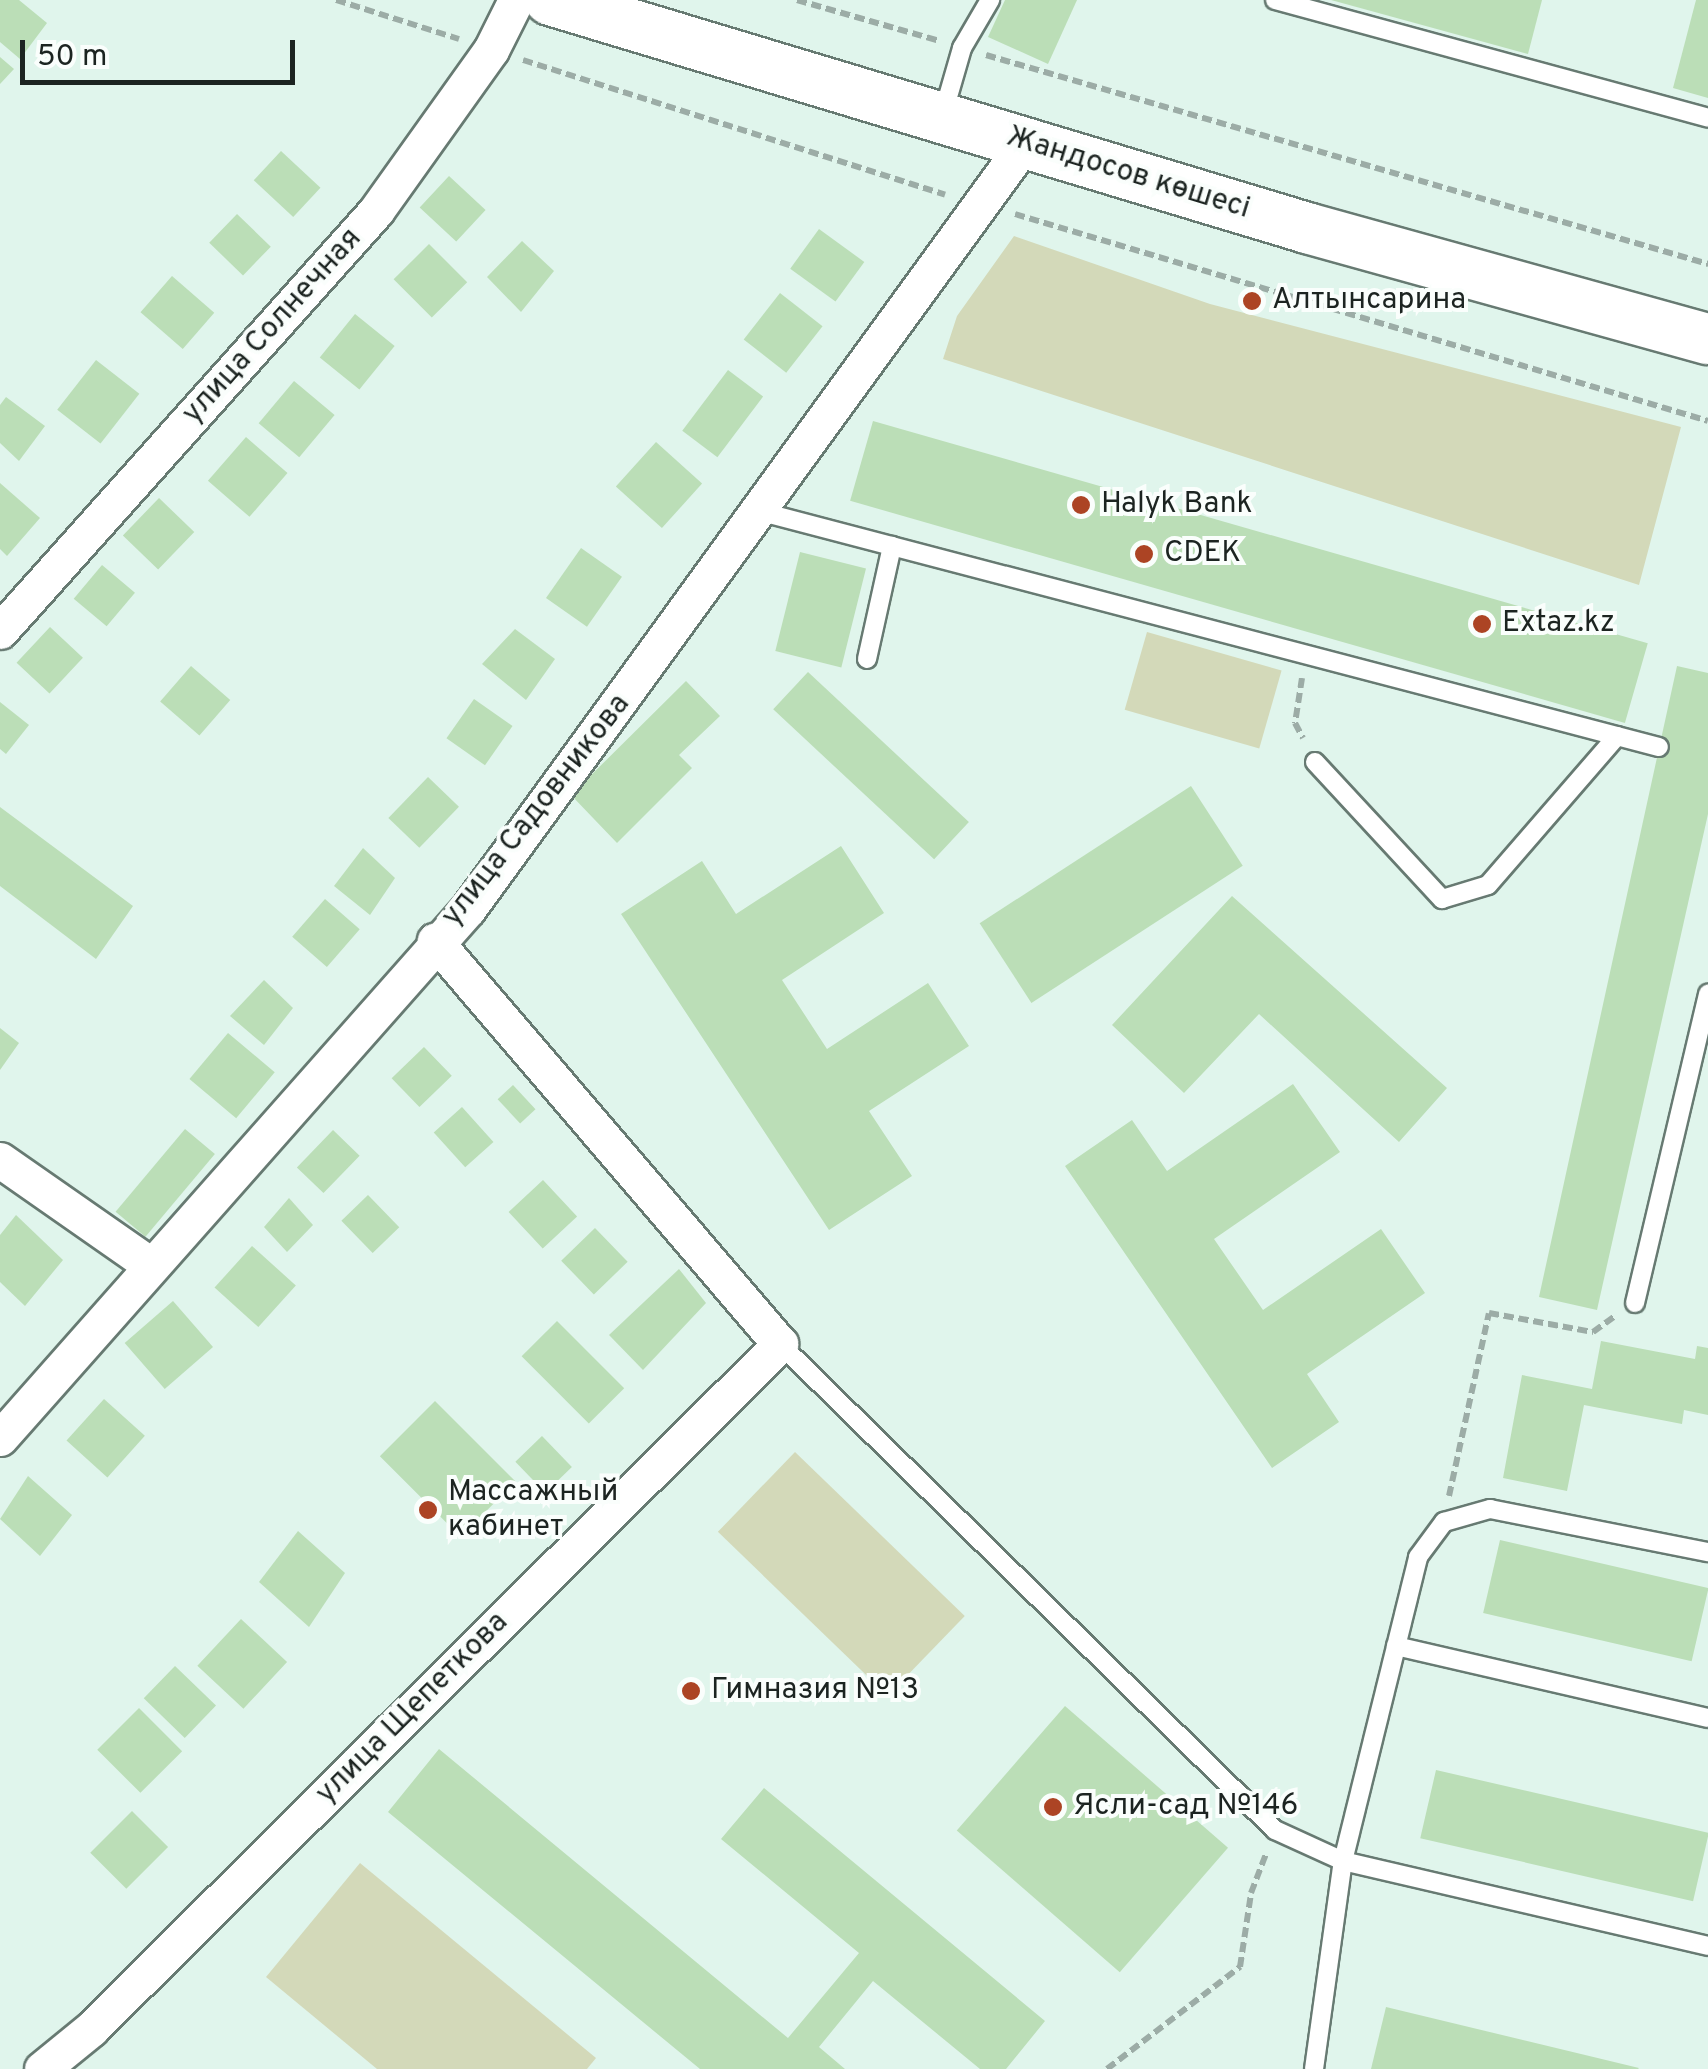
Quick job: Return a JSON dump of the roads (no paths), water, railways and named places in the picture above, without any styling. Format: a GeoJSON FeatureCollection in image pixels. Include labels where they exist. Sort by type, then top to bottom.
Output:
{"type":"FeatureCollection","features":[{"type":"Feature","properties":{"kind":"main road","name":"Жандосов көшесі"},"geometry":{"type":"LineString","coordinates":[[550,0],[1025,144],[1708,339]]}},
{"type":"Feature","properties":{"kind":"street","name":"улица Солнечная"},"geometry":{"type":"LineString","coordinates":[[0,630],[376,211],[491,50],[516,0]]}},
{"type":"Feature","properties":{"kind":"street","name":"улица Садовникова"},"geometry":{"type":"LineString","coordinates":[[0,1438],[435,941],[468,909],[762,512],[1025,144]]}},
{"type":"Feature","properties":{"kind":"street"},"geometry":{"type":"LineString","coordinates":[[435,941],[780,1344]]}},
{"type":"Feature","properties":{"kind":"street"},"geometry":{"type":"LineString","coordinates":[[0,1160],[150,1264]]}},
{"type":"Feature","properties":{"kind":"street","name":"улица Щепеткова"},"geometry":{"type":"LineString","coordinates":[[42,2069],[119,2001],[780,1344]]}},
{"type":"Feature","properties":{"kind":"lane"},"geometry":{"type":"LineString","coordinates":[[942,118],[962,48],[990,0]]}},
{"type":"Feature","properties":{"kind":"lane"},"geometry":{"type":"LineString","coordinates":[[1275,0],[1708,118]]}},
{"type":"Feature","properties":{"kind":"lane"},"geometry":{"type":"LineString","coordinates":[[762,512],[1659,747]]}},
{"type":"Feature","properties":{"kind":"lane"},"geometry":{"type":"LineString","coordinates":[[867,659],[892,546]]}},
{"type":"Feature","properties":{"kind":"lane"},"geometry":{"type":"LineString","coordinates":[[1315,762],[1442,899],[1488,885],[1616,736]]}},
{"type":"Feature","properties":{"kind":"lane"},"geometry":{"type":"LineString","coordinates":[[1636,1302],[1708,994]]}},
{"type":"Feature","properties":{"kind":"lane"},"geometry":{"type":"LineString","coordinates":[[780,1344],[1275,1830],[1343,1861],[1708,1946]]}},
{"type":"Feature","properties":{"kind":"lane"},"geometry":{"type":"LineString","coordinates":[[1314,2069],[1343,1861],[1418,1557],[1444,1522],[1490,1509],[1708,1552]]}},
{"type":"Feature","properties":{"kind":"lane"},"geometry":{"type":"LineString","coordinates":[[1396,1646],[1708,1718]]}},
{"type":"Feature","properties":{"kind":"place","name":"Алтынсарина"},"geometry":{"type":"Point","coordinates":[1252,301]}},
{"type":"Feature","properties":{"kind":"place","name":"Halyk Bank"},"geometry":{"type":"Point","coordinates":[1081,505]}},
{"type":"Feature","properties":{"kind":"place","name":"CDEK"},"geometry":{"type":"Point","coordinates":[1144,554]}},
{"type":"Feature","properties":{"kind":"place","name":"Extaz.kz"},"geometry":{"type":"Point","coordinates":[1482,624]}},
{"type":"Feature","properties":{"kind":"place","name":"Массажный кабинет"},"geometry":{"type":"Point","coordinates":[428,1510]}},
{"type":"Feature","properties":{"kind":"place","name":"Гимназия №13"},"geometry":{"type":"Point","coordinates":[691,1691]}},
{"type":"Feature","properties":{"kind":"place","name":"Ясли-сад №146"},"geometry":{"type":"Point","coordinates":[1053,1807]}}]}
